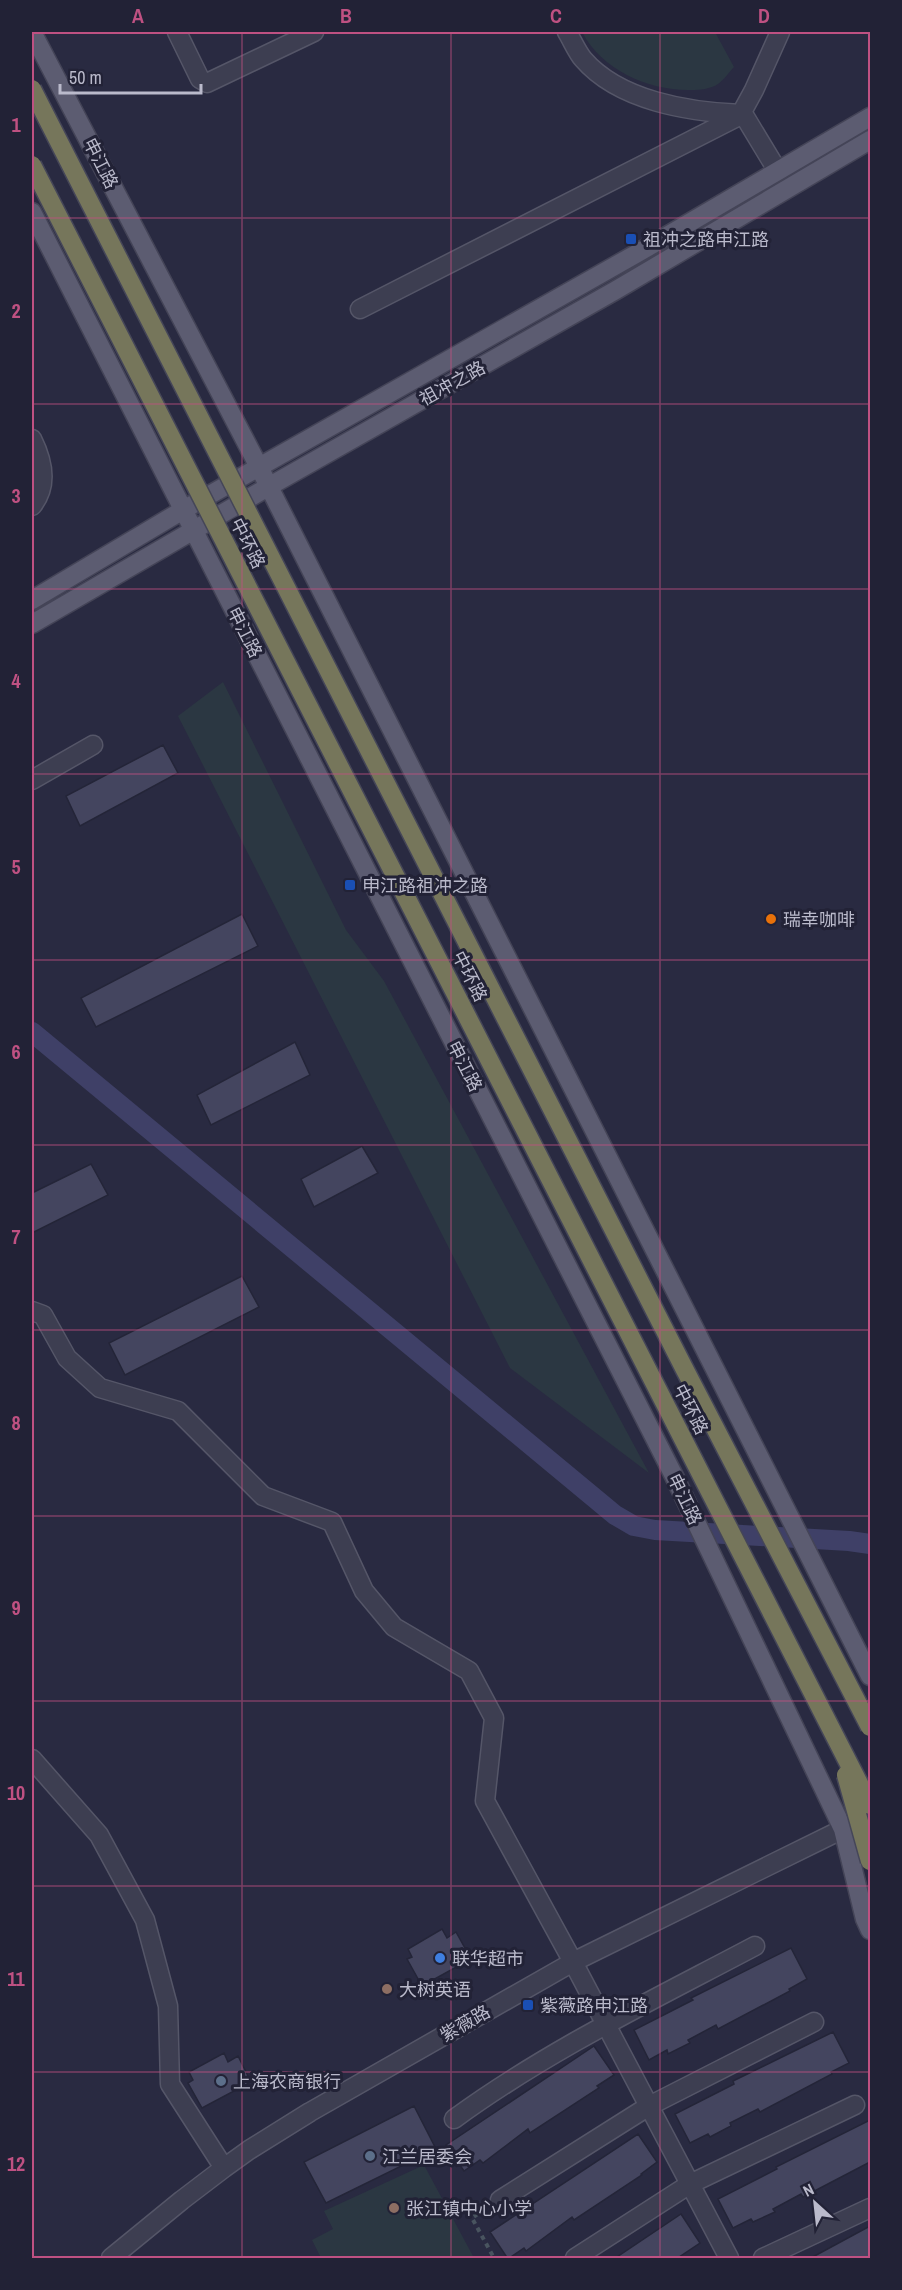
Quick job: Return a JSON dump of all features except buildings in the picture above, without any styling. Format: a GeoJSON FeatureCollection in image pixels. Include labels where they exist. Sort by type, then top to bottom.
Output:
{"type":"FeatureCollection","features":[{"type":"Feature","properties":{"kind":"highway","name":"中环路"},"geometry":{"type":"LineString","coordinates":[[32,89],[690,1380],[870,1727]]}},
{"type":"Feature","properties":{"kind":"highway","name":"中环路"},"geometry":{"type":"LineString","coordinates":[[32,165],[870,1807]]}},
{"type":"Feature","properties":{"kind":"highway"},"geometry":{"type":"LineString","coordinates":[[836,1739],[870,1861]]}},
{"type":"Feature","properties":{"kind":"main road","name":"申江路"},"geometry":{"type":"LineString","coordinates":[[32,32],[259,467],[870,1676]]}},
{"type":"Feature","properties":{"kind":"main road","name":"祖冲之路"},"geometry":{"type":"LineString","coordinates":[[32,600],[183,510],[636,254],[870,117]]}},
{"type":"Feature","properties":{"kind":"main road","name":"祖冲之路"},"geometry":{"type":"LineString","coordinates":[[32,624],[616,290],[870,140]]}},
{"type":"Feature","properties":{"kind":"main road","name":"申江路"},"geometry":{"type":"LineString","coordinates":[[32,212],[674,1476],[843,1829],[865,1919],[870,1930]]}},
{"type":"Feature","properties":{"kind":"main road"},"geometry":{"type":"LineString","coordinates":[[843,1829],[870,1871]]}},
{"type":"Feature","properties":{"kind":"street"},"geometry":{"type":"LineString","coordinates":[[177,32],[200,79],[207,83],[289,37],[314,32]]}},
{"type":"Feature","properties":{"kind":"street"},"geometry":{"type":"LineString","coordinates":[[567,32],[583,59],[622,88],[641,97],[709,112],[743,114]]}},
{"type":"Feature","properties":{"kind":"street"},"geometry":{"type":"LineString","coordinates":[[777,170],[742,111],[780,32]]}},
{"type":"Feature","properties":{"kind":"street"},"geometry":{"type":"LineString","coordinates":[[360,309],[743,114]]}},
{"type":"Feature","properties":{"kind":"street"},"geometry":{"type":"LineString","coordinates":[[32,439],[42,463],[43,474],[37,500],[32,506]]}},
{"type":"Feature","properties":{"kind":"street"},"geometry":{"type":"LineString","coordinates":[[32,780],[93,745]]}},
{"type":"Feature","properties":{"kind":"street"},"geometry":{"type":"LineString","coordinates":[[32,1311],[43,1315],[67,1358],[99,1388],[178,1411],[263,1496],[332,1521],[364,1591],[394,1627],[469,1671],[494,1718],[485,1801],[573,1962],[729,2259]]}},
{"type":"Feature","properties":{"kind":"street"},"geometry":{"type":"LineString","coordinates":[[32,1759],[99,1835],[145,1920],[168,2006],[171,2084],[224,2168]]}},
{"type":"Feature","properties":{"kind":"street","name":"紫薇路"},"geometry":{"type":"LineString","coordinates":[[111,2259],[224,2168],[310,2112],[573,1962],[843,1829],[870,1807]]}},
{"type":"Feature","properties":{"kind":"street"},"geometry":{"type":"LineString","coordinates":[[454,2120],[492,2092],[606,2025],[755,1946]]}},
{"type":"Feature","properties":{"kind":"street"},"geometry":{"type":"LineString","coordinates":[[500,2200],[649,2106],[814,2022]]}},
{"type":"Feature","properties":{"kind":"street"},"geometry":{"type":"LineString","coordinates":[[576,2259],[690,2184],[855,2105]]}},
{"type":"Feature","properties":{"kind":"street"},"geometry":{"type":"LineString","coordinates":[[763,2259],[870,2208]]}},
{"type":"Feature","properties":{"kind":"path"},"geometry":{"type":"LineString","coordinates":[[494,2259],[472,2217],[500,2200]]}},
{"type":"Feature","properties":{"kind":"shaded area"},"geometry":{"type":"Polygon","coordinates":[[[582,32],[715,32],[734,67],[720,82],[708,88],[691,90],[659,87],[628,76],[614,67],[591,45],[582,32]]]}},
{"type":"Feature","properties":{"kind":"shaded area"},"geometry":{"type":"Polygon","coordinates":[[[223,682],[346,930],[384,981],[649,1473],[510,1368],[178,716],[223,682]]]}},
{"type":"Feature","properties":{"kind":"shaded area"},"geometry":{"type":"Polygon","coordinates":[[[424,2165],[474,2258],[321,2258],[312,2240],[333,2229],[324,2211],[424,2165]]]}},
{"type":"Feature","properties":{"kind":"waterway"},"geometry":{"type":"LineString","coordinates":[[32,1032],[615,1515],[634,1526],[655,1530],[870,1544]]}},
{"type":"Feature","properties":{"kind":"place","name":"祖冲之路申江路"},"geometry":{"type":"Point","coordinates":[631,239]}},
{"type":"Feature","properties":{"kind":"place","name":"申江路祖冲之路"},"geometry":{"type":"Point","coordinates":[350,885]}},
{"type":"Feature","properties":{"kind":"place","name":"瑞幸咖啡"},"geometry":{"type":"Point","coordinates":[771,919]}},
{"type":"Feature","properties":{"kind":"place","name":"联华超市"},"geometry":{"type":"Point","coordinates":[440,1958]}},
{"type":"Feature","properties":{"kind":"place","name":"大树英语"},"geometry":{"type":"Point","coordinates":[387,1989]}},
{"type":"Feature","properties":{"kind":"place","name":"紫薇路申江路"},"geometry":{"type":"Point","coordinates":[528,2005]}},
{"type":"Feature","properties":{"kind":"place","name":"上海农商银行"},"geometry":{"type":"Point","coordinates":[221,2081]}},
{"type":"Feature","properties":{"kind":"place","name":"江兰居委会"},"geometry":{"type":"Point","coordinates":[370,2156]}},
{"type":"Feature","properties":{"kind":"place","name":"张江镇中心小学"},"geometry":{"type":"Point","coordinates":[394,2208]}}]}
